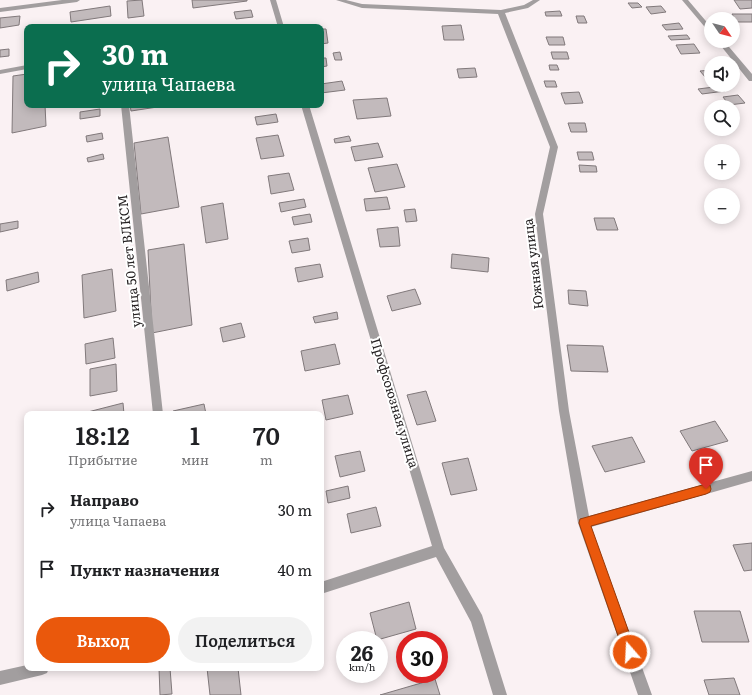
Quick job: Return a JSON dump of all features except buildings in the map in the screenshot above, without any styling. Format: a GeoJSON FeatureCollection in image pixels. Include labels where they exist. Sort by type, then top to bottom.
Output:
{"type":"FeatureCollection","features":[{"type":"Feature","properties":{"kind":"street"},"geometry":{"type":"LineString","coordinates":[[0,10],[77,0]]}},
{"type":"Feature","properties":{"kind":"street"},"geometry":{"type":"LineString","coordinates":[[273,0],[280,24]]}},
{"type":"Feature","properties":{"kind":"street"},"geometry":{"type":"LineString","coordinates":[[339,0],[362,6],[501,12],[526,8],[538,0]]}},
{"type":"Feature","properties":{"kind":"street"},"geometry":{"type":"LineString","coordinates":[[685,0],[704,23]]}},
{"type":"Feature","properties":{"kind":"street","name":"Южная улица"},"geometry":{"type":"LineString","coordinates":[[501,12],[554,146],[539,214],[564,411],[584,523]]}},
{"type":"Feature","properties":{"kind":"street"},"geometry":{"type":"LineString","coordinates":[[726,48],[752,79]]}},
{"type":"Feature","properties":{"kind":"street"},"geometry":{"type":"LineString","coordinates":[[0,72],[24,68]]}},
{"type":"Feature","properties":{"kind":"street","name":"улица 50 лет ВЛКСМ"},"geometry":{"type":"LineString","coordinates":[[125,108],[158,411]]}},
{"type":"Feature","properties":{"kind":"street","name":"Профсоюзная улица"},"geometry":{"type":"LineString","coordinates":[[306,108],[439,550],[477,620],[500,695]]}},
{"type":"Feature","properties":{"kind":"street"},"geometry":{"type":"LineString","coordinates":[[645,695],[584,523],[752,476]]}},
{"type":"Feature","properties":{"kind":"street"},"geometry":{"type":"LineString","coordinates":[[324,587],[439,550]]}},
{"type":"Feature","properties":{"kind":"street"},"geometry":{"type":"LineString","coordinates":[[0,678],[29,671]]}},
{"type":"Feature","properties":{"kind":"route"},"geometry":{"type":"LineString","coordinates":[[630,652],[584,523],[706,489]]}}]}
